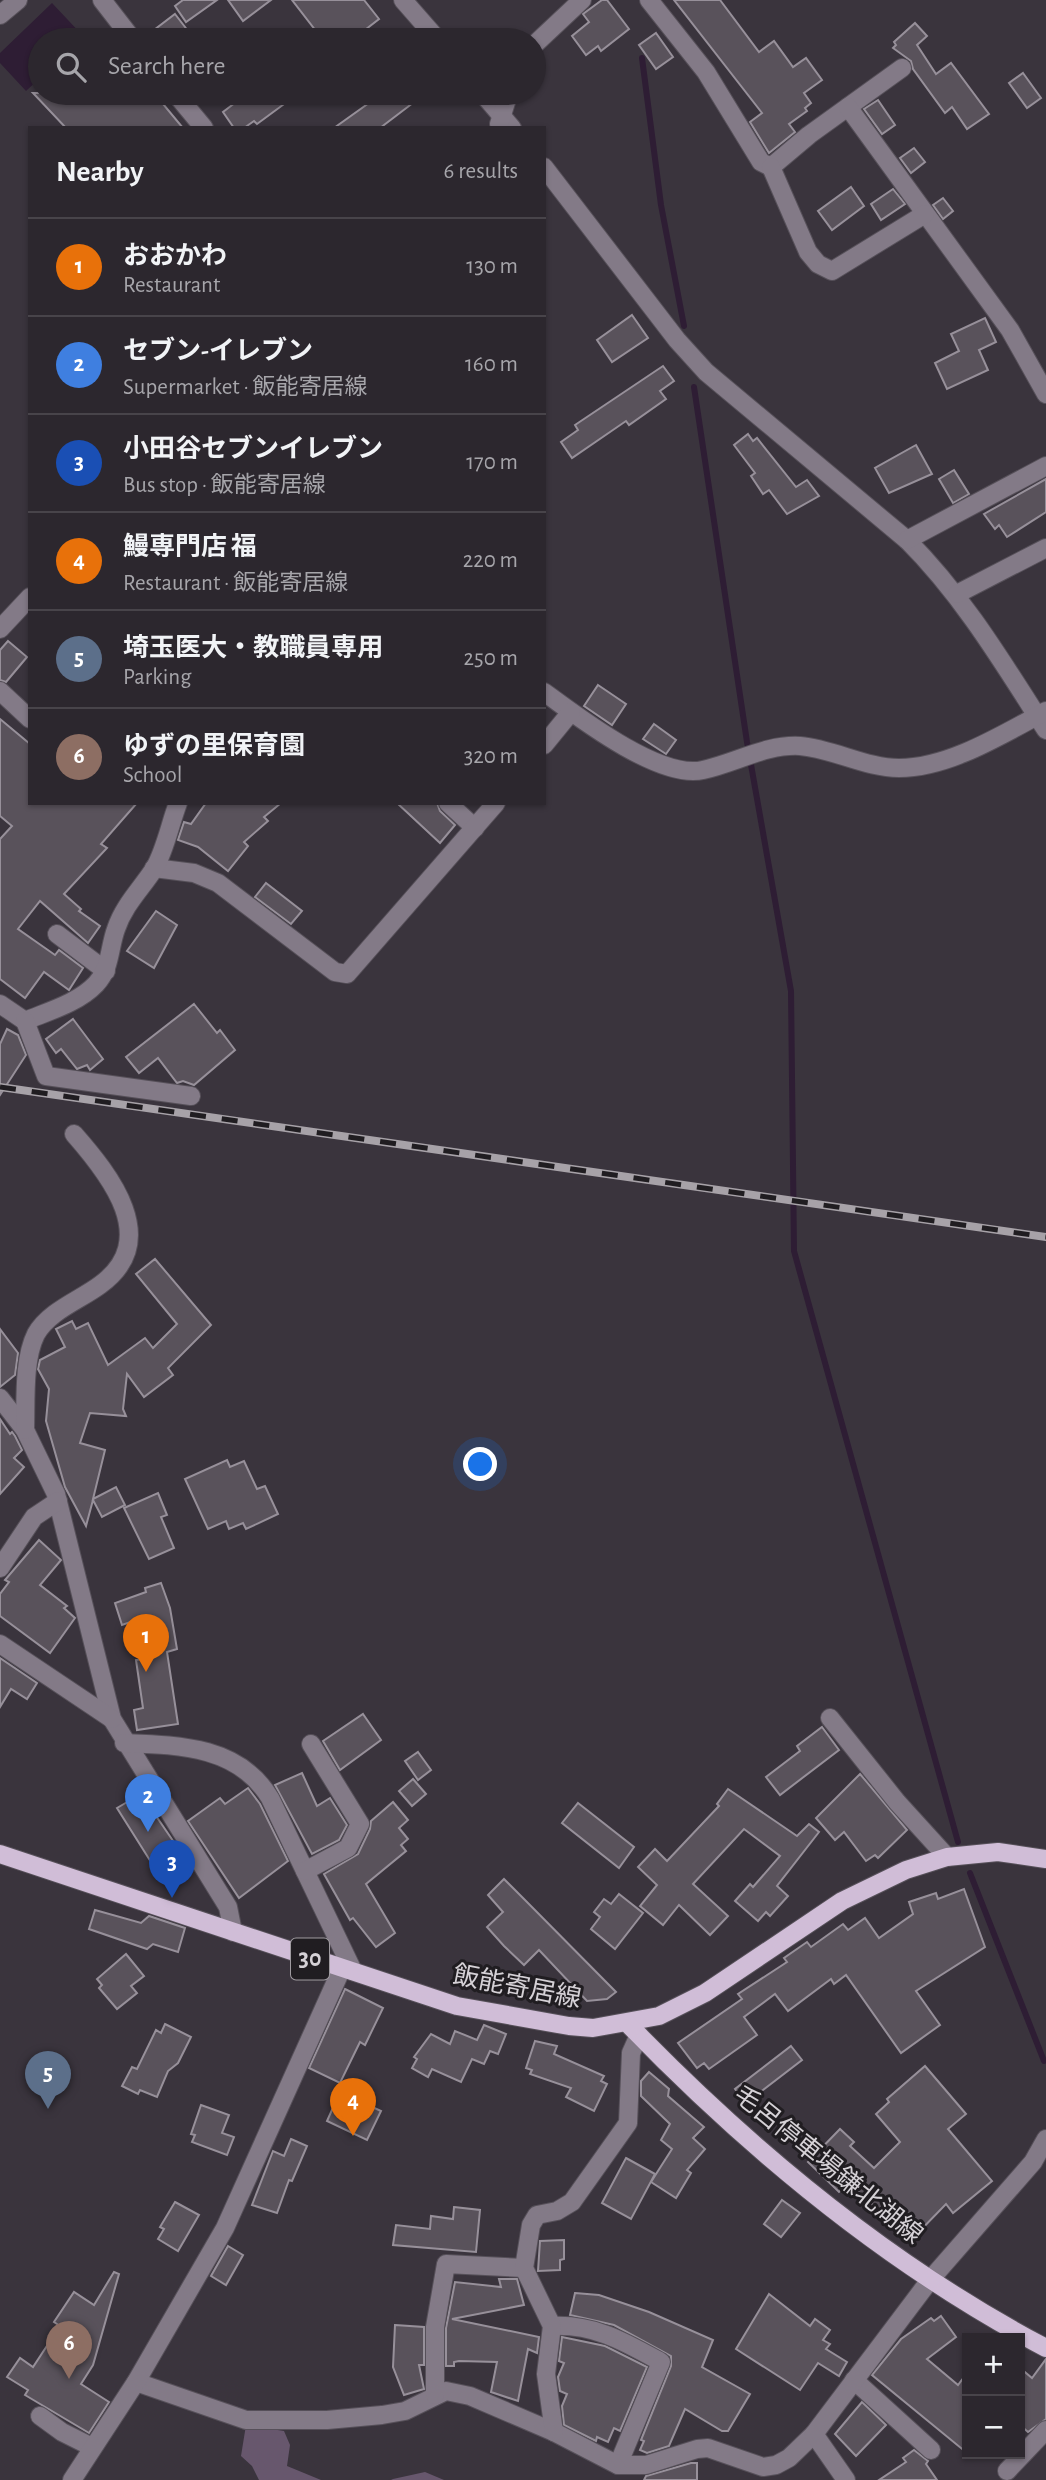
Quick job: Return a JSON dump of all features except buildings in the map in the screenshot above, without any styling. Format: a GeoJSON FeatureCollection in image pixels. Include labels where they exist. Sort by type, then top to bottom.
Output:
{"type":"FeatureCollection","features":[{"type":"Feature","properties":{"kind":"main road","name":"飯能寄居線"},"geometry":{"type":"LineString","coordinates":[[0,1854],[457,2006],[569,2026],[634,2030],[705,1993],[842,1902],[906,1870],[947,1857],[998,1852],[1046,1859]]}},
{"type":"Feature","properties":{"kind":"main road","name":"毛呂停車場鎌北湖線"},"geometry":{"type":"LineString","coordinates":[[634,2030],[666,2064],[803,2185],[863,2234],[986,2317],[1046,2348]]}},
{"type":"Feature","properties":{"kind":"street"},"geometry":{"type":"LineString","coordinates":[[0,15],[18,0]]}},
{"type":"Feature","properties":{"kind":"street"},"geometry":{"type":"LineString","coordinates":[[102,0],[124,28]]}},
{"type":"Feature","properties":{"kind":"street"},"geometry":{"type":"LineString","coordinates":[[403,0],[428,28]]}},
{"type":"Feature","properties":{"kind":"street"},"geometry":{"type":"LineString","coordinates":[[546,34],[582,0]]}},
{"type":"Feature","properties":{"kind":"street"},"geometry":{"type":"LineString","coordinates":[[649,0],[706,72],[761,162],[771,167],[808,252],[818,264],[831,271],[925,214]]}},
{"type":"Feature","properties":{"kind":"street"},"geometry":{"type":"LineString","coordinates":[[771,167],[902,68]]}},
{"type":"Feature","properties":{"kind":"street"},"geometry":{"type":"LineString","coordinates":[[185,105],[202,126]]}},
{"type":"Feature","properties":{"kind":"street"},"geometry":{"type":"LineString","coordinates":[[491,105],[504,124]]}},
{"type":"Feature","properties":{"kind":"street"},"geometry":{"type":"LineString","coordinates":[[504,124],[507,105]]}},
{"type":"Feature","properties":{"kind":"street"},"geometry":{"type":"LineString","coordinates":[[848,107],[1010,330],[1046,394]]}},
{"type":"Feature","properties":{"kind":"street"},"geometry":{"type":"LineString","coordinates":[[546,170],[677,340],[706,372],[907,540],[957,594],[1043,719],[952,757],[898,768],[798,746],[774,748],[700,771],[669,767],[643,756],[546,693]]}},
{"type":"Feature","properties":{"kind":"street"},"geometry":{"type":"LineString","coordinates":[[907,540],[1046,466]]}},
{"type":"Feature","properties":{"kind":"street"},"geometry":{"type":"LineString","coordinates":[[957,594],[1046,548]]}},
{"type":"Feature","properties":{"kind":"street"},"geometry":{"type":"LineString","coordinates":[[0,629],[28,599]]}},
{"type":"Feature","properties":{"kind":"street"},"geometry":{"type":"LineString","coordinates":[[0,691],[28,717]]}},
{"type":"Feature","properties":{"kind":"street"},"geometry":{"type":"LineString","coordinates":[[546,743],[571,712]]}},
{"type":"Feature","properties":{"kind":"street"},"geometry":{"type":"LineString","coordinates":[[25,1021],[69,1003],[96,985],[106,971],[116,928],[139,886],[154,868],[177,805]]}},
{"type":"Feature","properties":{"kind":"street"},"geometry":{"type":"LineString","coordinates":[[450,805],[475,828]]}},
{"type":"Feature","properties":{"kind":"street"},"geometry":{"type":"LineString","coordinates":[[154,868],[194,873],[218,883],[335,972],[347,974],[494,805]]}},
{"type":"Feature","properties":{"kind":"street"},"geometry":{"type":"LineString","coordinates":[[57,934],[106,971]]}},
{"type":"Feature","properties":{"kind":"street"},"geometry":{"type":"LineString","coordinates":[[0,1004],[25,1021],[46,1076],[191,1096]]}},
{"type":"Feature","properties":{"kind":"street"},"geometry":{"type":"LineString","coordinates":[[26,1430],[32,1344],[38,1331],[50,1318],[109,1277],[122,1263],[128,1237],[126,1208],[117,1186],[74,1134]]}},
{"type":"Feature","properties":{"kind":"street"},"geometry":{"type":"LineString","coordinates":[[0,1398],[26,1430],[45,1467],[58,1501],[112,1719],[124,1743],[228,1907],[233,1932]]}},
{"type":"Feature","properties":{"kind":"street"},"geometry":{"type":"LineString","coordinates":[[0,1568],[34,1517],[58,1501]]}},
{"type":"Feature","properties":{"kind":"street"},"geometry":{"type":"LineString","coordinates":[[0,1644],[112,1719]]}},
{"type":"Feature","properties":{"kind":"street"},"geometry":{"type":"LineString","coordinates":[[830,1718],[897,1802],[947,1857]]}},
{"type":"Feature","properties":{"kind":"street"},"geometry":{"type":"LineString","coordinates":[[72,2480],[136,2382],[225,2228],[348,1970],[270,1798],[250,1773],[231,1759],[181,1745],[124,1743]]}},
{"type":"Feature","properties":{"kind":"street"},"geometry":{"type":"LineString","coordinates":[[305,1871],[348,1848],[360,1824],[311,1744]]}},
{"type":"Feature","properties":{"kind":"street"},"geometry":{"type":"LineString","coordinates":[[554,2432],[546,2374],[552,2326],[524,2268],[531,2225],[537,2215],[557,2211],[583,2191],[628,2123],[634,2030]]}},
{"type":"Feature","properties":{"kind":"street"},"geometry":{"type":"LineString","coordinates":[[136,2382],[246,2420],[327,2420],[382,2415],[405,2411],[446,2391],[470,2396],[554,2432],[618,2465],[646,2465],[708,2448],[763,2467],[776,2465],[789,2458],[814,2434],[930,2280],[1033,2162],[1046,2139]]}},
{"type":"Feature","properties":{"kind":"street"},"geometry":{"type":"LineString","coordinates":[[435,2395],[436,2327],[446,2264],[524,2268]]}},
{"type":"Feature","properties":{"kind":"street"},"geometry":{"type":"LineString","coordinates":[[552,2326],[573,2325],[608,2333],[661,2362],[618,2465]]}},
{"type":"Feature","properties":{"kind":"street"},"geometry":{"type":"LineString","coordinates":[[853,2380],[931,2450]]}},
{"type":"Feature","properties":{"kind":"street"},"geometry":{"type":"LineString","coordinates":[[40,2416],[92,2447]]}},
{"type":"Feature","properties":{"kind":"street"},"geometry":{"type":"LineString","coordinates":[[1007,2471],[1046,2430]]}},
{"type":"Feature","properties":{"kind":"street"},"geometry":{"type":"LineString","coordinates":[[814,2434],[846,2480]]}},
{"type":"Feature","properties":{"kind":"shaded area"},"geometry":{"type":"Polygon","coordinates":[[[52,3],[76,28],[28,28],[26,91],[0,63],[0,53],[52,3]]]}},
{"type":"Feature","properties":{"kind":"shaded area"},"geometry":{"type":"Polygon","coordinates":[[[246,2425],[284,2431],[290,2445],[287,2466],[321,2480],[259,2480],[252,2466],[241,2456],[246,2425]]]}},
{"type":"Feature","properties":{"kind":"shaded area"},"geometry":{"type":"Polygon","coordinates":[[[425,2472],[444,2480],[391,2480],[393,2479],[425,2472]]]}},
{"type":"Feature","properties":{"kind":"waterway"},"geometry":{"type":"LineString","coordinates":[[642,58],[661,205],[684,326]]}},
{"type":"Feature","properties":{"kind":"waterway"},"geometry":{"type":"LineString","coordinates":[[694,387],[747,742],[791,991],[794,1251],[958,1842]]}},
{"type":"Feature","properties":{"kind":"waterway"},"geometry":{"type":"LineString","coordinates":[[970,1873],[1044,2061]]}},
{"type":"Feature","properties":{"kind":"railway"},"geometry":{"type":"LineString","coordinates":[[0,1087],[1046,1237]]}},
{"type":"Feature","properties":{"kind":"place","name":"おおかわ"},"geometry":{"type":"Point","coordinates":[146,1672]}},
{"type":"Feature","properties":{"kind":"place","name":"セブン-イレブン"},"geometry":{"type":"Point","coordinates":[148,1832]}},
{"type":"Feature","properties":{"kind":"place","name":"小田谷セブンイレブン"},"geometry":{"type":"Point","coordinates":[172,1898]}},
{"type":"Feature","properties":{"kind":"place","name":"埼玉医大・教職員専用"},"geometry":{"type":"Point","coordinates":[48,2109]}},
{"type":"Feature","properties":{"kind":"place","name":"鰻専門店 福"},"geometry":{"type":"Point","coordinates":[353,2136]}},
{"type":"Feature","properties":{"kind":"place","name":"ゆずの里保育園"},"geometry":{"type":"Point","coordinates":[69,2379]}}]}
